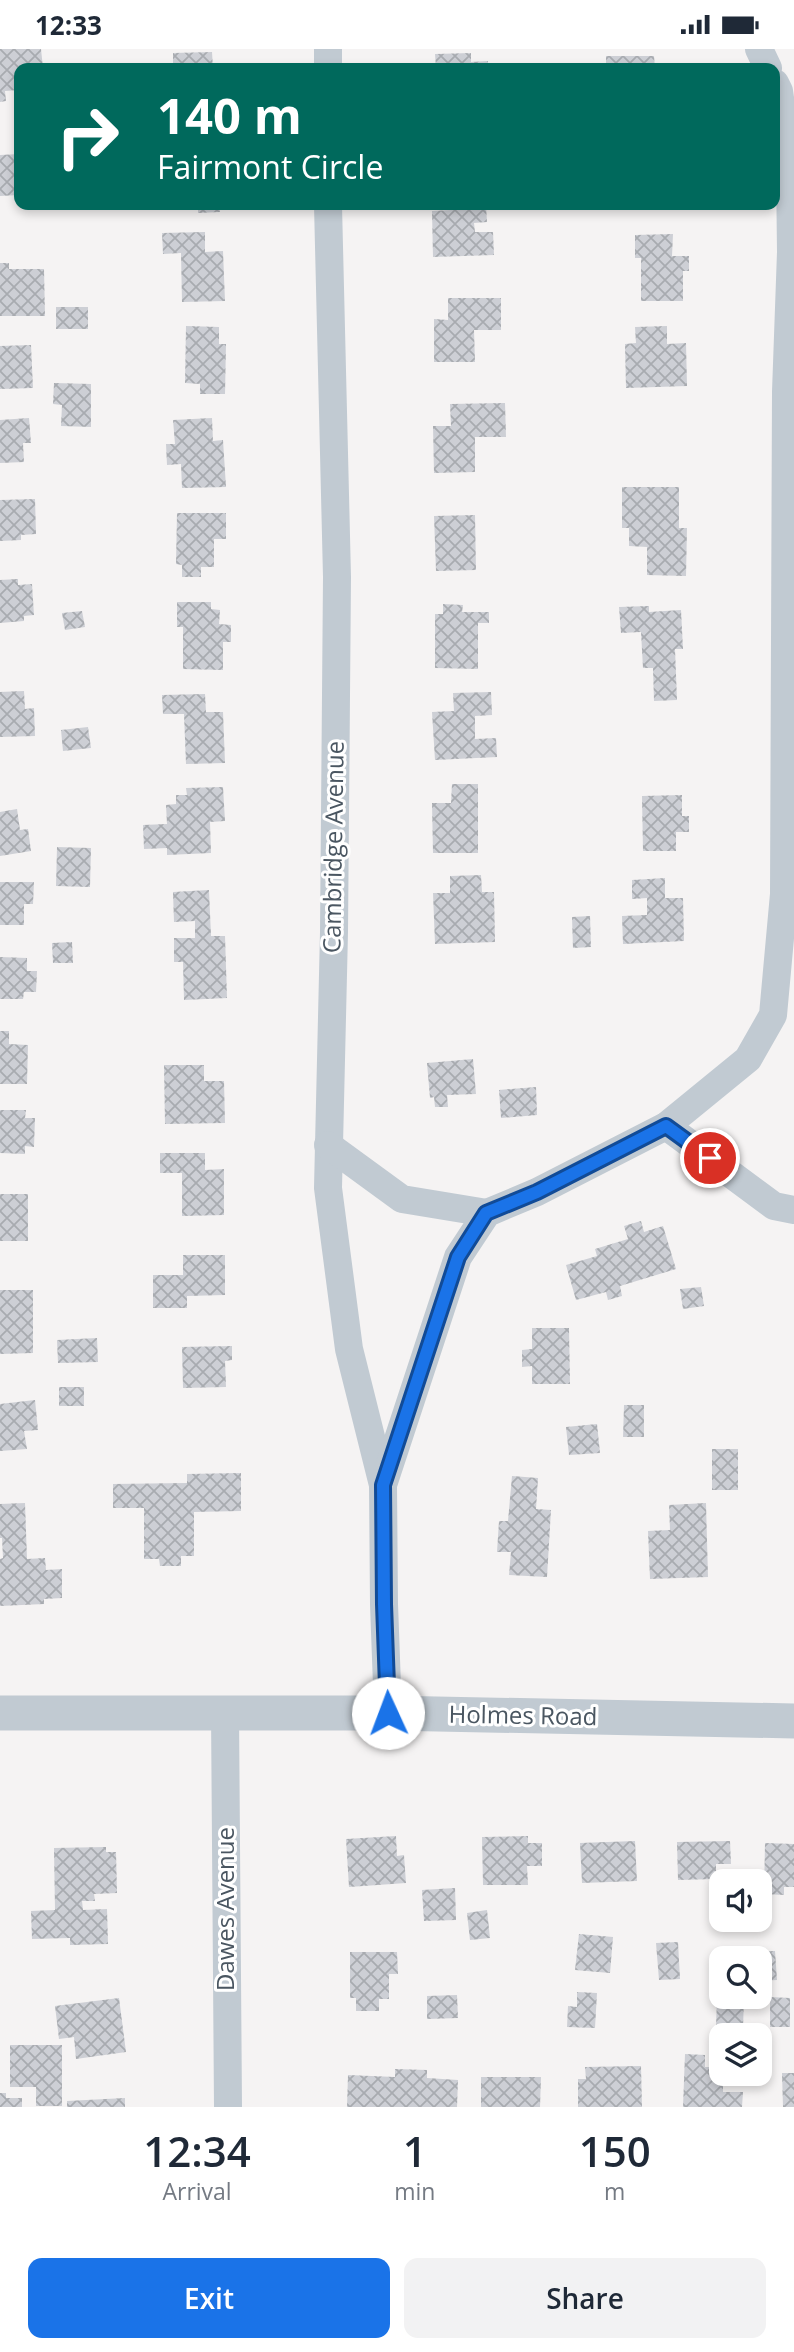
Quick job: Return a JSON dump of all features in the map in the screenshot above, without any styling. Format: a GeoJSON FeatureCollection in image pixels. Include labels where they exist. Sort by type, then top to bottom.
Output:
{"type":"FeatureCollection","features":[{"type":"Feature","properties":{"kind":"street"},"geometry":{"type":"LineString","coordinates":[[328,1145],[402,1199],[486,1213],[537,1192],[666,1126],[748,1059],[773,1015],[784,894],[786,392],[792,252],[790,168],[780,98]]}},
{"type":"Feature","properties":{"kind":"street","name":"Cambridge Avenue"},"geometry":{"type":"LineString","coordinates":[[328,210],[337,577],[328,1188],[349,1349],[383,1485]]}},
{"type":"Feature","properties":{"kind":"street"},"geometry":{"type":"LineString","coordinates":[[666,1126],[774,1206],[794,1210]]}},
{"type":"Feature","properties":{"kind":"street"},"geometry":{"type":"LineString","coordinates":[[388,1713],[383,1485],[458,1257],[486,1213]]}},
{"type":"Feature","properties":{"kind":"street","name":"Dawes Avenue"},"geometry":{"type":"LineString","coordinates":[[225,1712],[228,2107]]}},
{"type":"Feature","properties":{"kind":"street","name":"Holmes Road"},"geometry":{"type":"LineString","coordinates":[[0,1713],[388,1713],[794,1721]]}},
{"type":"Feature","properties":{"kind":"building"},"geometry":{"type":"Polygon","coordinates":[[[0,49],[41,49],[42,63],[14,63],[14,90],[5,91],[6,101],[0,102],[0,49]]]}},
{"type":"Feature","properties":{"kind":"building"},"geometry":{"type":"Polygon","coordinates":[[[212,52],[213,63],[173,63],[173,53],[212,52]]]}},
{"type":"Feature","properties":{"kind":"building"},"geometry":{"type":"Polygon","coordinates":[[[471,53],[471,62],[488,63],[436,63],[435,54],[471,53]]]}},
{"type":"Feature","properties":{"kind":"building"},"geometry":{"type":"Polygon","coordinates":[[[606,56],[654,56],[655,63],[606,63],[606,56]]]}},
{"type":"Feature","properties":{"kind":"building"},"geometry":{"type":"Polygon","coordinates":[[[14,154],[14,195],[0,196],[0,155],[14,154]]]}},
{"type":"Feature","properties":{"kind":"building"},"geometry":{"type":"Polygon","coordinates":[[[198,210],[220,210],[220,212],[198,213],[198,210]]]}},
{"type":"Feature","properties":{"kind":"building"},"geometry":{"type":"Polygon","coordinates":[[[486,210],[487,222],[474,223],[475,232],[493,232],[494,255],[433,257],[432,211],[486,210]]]}},
{"type":"Feature","properties":{"kind":"building"},"geometry":{"type":"Polygon","coordinates":[[[205,232],[205,252],[223,251],[225,301],[182,302],[181,253],[163,254],[162,233],[205,232]]]}},
{"type":"Feature","properties":{"kind":"building"},"geometry":{"type":"Polygon","coordinates":[[[673,234],[672,256],[689,256],[689,271],[683,271],[683,301],[641,301],[641,258],[635,258],[635,235],[673,234]]]}},
{"type":"Feature","properties":{"kind":"building"},"geometry":{"type":"Polygon","coordinates":[[[0,263],[9,263],[9,269],[44,269],[45,316],[0,316],[0,263]]]}},
{"type":"Feature","properties":{"kind":"building"},"geometry":{"type":"Polygon","coordinates":[[[448,298],[501,298],[501,330],[474,330],[475,362],[434,362],[434,319],[448,320],[448,298]]]}},
{"type":"Feature","properties":{"kind":"building"},"geometry":{"type":"Polygon","coordinates":[[[56,307],[88,307],[88,329],[56,329],[56,307]]]}},
{"type":"Feature","properties":{"kind":"building"},"geometry":{"type":"Polygon","coordinates":[[[186,326],[219,327],[219,344],[226,344],[225,394],[200,394],[200,384],[185,383],[186,326]]]}},
{"type":"Feature","properties":{"kind":"building"},"geometry":{"type":"Polygon","coordinates":[[[667,326],[667,344],[686,343],[687,386],[626,388],[625,344],[636,343],[635,327],[667,326]]]}},
{"type":"Feature","properties":{"kind":"building"},"geometry":{"type":"Polygon","coordinates":[[[31,345],[33,388],[0,389],[0,346],[31,345]]]}},
{"type":"Feature","properties":{"kind":"building"},"geometry":{"type":"Polygon","coordinates":[[[54,383],[91,384],[91,427],[61,426],[62,405],[53,404],[54,383]]]}},
{"type":"Feature","properties":{"kind":"building"},"geometry":{"type":"Polygon","coordinates":[[[505,403],[506,437],[475,437],[475,472],[434,473],[433,426],[451,426],[450,404],[505,403]]]}},
{"type":"Feature","properties":{"kind":"building"},"geometry":{"type":"Polygon","coordinates":[[[29,418],[31,443],[23,443],[24,462],[0,463],[0,420],[29,418]]]}},
{"type":"Feature","properties":{"kind":"building"},"geometry":{"type":"Polygon","coordinates":[[[212,418],[213,441],[223,440],[226,487],[182,488],[181,464],[167,465],[166,444],[175,444],[173,420],[212,418]]]}},
{"type":"Feature","properties":{"kind":"building"},"geometry":{"type":"Polygon","coordinates":[[[622,487],[679,487],[679,528],[687,528],[686,576],[647,575],[647,547],[629,546],[629,528],[622,528],[622,487]]]}},
{"type":"Feature","properties":{"kind":"building"},"geometry":{"type":"Polygon","coordinates":[[[35,499],[36,534],[21,535],[21,540],[0,541],[0,500],[35,499]]]}},
{"type":"Feature","properties":{"kind":"building"},"geometry":{"type":"Polygon","coordinates":[[[177,513],[226,513],[226,539],[214,539],[214,567],[201,567],[201,577],[182,577],[182,565],[176,564],[177,513]]]}},
{"type":"Feature","properties":{"kind":"building"},"geometry":{"type":"Polygon","coordinates":[[[475,515],[476,570],[436,571],[434,516],[475,515]]]}},
{"type":"Feature","properties":{"kind":"building"},"geometry":{"type":"Polygon","coordinates":[[[18,579],[18,585],[32,584],[34,615],[24,616],[24,621],[0,623],[0,580],[18,579]]]}},
{"type":"Feature","properties":{"kind":"building"},"geometry":{"type":"Polygon","coordinates":[[[177,602],[211,602],[211,609],[220,610],[219,624],[231,625],[231,642],[223,642],[223,670],[183,669],[183,627],[177,627],[177,602]]]}},
{"type":"Feature","properties":{"kind":"building"},"geometry":{"type":"Polygon","coordinates":[[[443,604],[463,605],[462,612],[489,612],[489,623],[478,623],[478,669],[435,668],[435,614],[443,614],[443,604]]]}},
{"type":"Feature","properties":{"kind":"building"},"geometry":{"type":"Polygon","coordinates":[[[649,606],[649,612],[681,610],[683,649],[675,649],[677,700],[654,701],[653,668],[643,668],[641,632],[621,633],[619,607],[649,606]]]}},
{"type":"Feature","properties":{"kind":"building"},"geometry":{"type":"Polygon","coordinates":[[[82,611],[85,627],[65,630],[62,613],[82,611]]]}},
{"type":"Feature","properties":{"kind":"building"},"geometry":{"type":"Polygon","coordinates":[[[24,691],[25,709],[34,708],[35,736],[0,737],[0,692],[24,691]]]}},
{"type":"Feature","properties":{"kind":"building"},"geometry":{"type":"Polygon","coordinates":[[[491,692],[492,715],[475,716],[475,739],[496,738],[497,757],[435,760],[432,712],[454,711],[453,693],[491,692]]]}},
{"type":"Feature","properties":{"kind":"building"},"geometry":{"type":"Polygon","coordinates":[[[205,694],[206,712],[223,712],[225,763],[186,764],[184,714],[163,714],[162,695],[205,694]]]}},
{"type":"Feature","properties":{"kind":"building"},"geometry":{"type":"Polygon","coordinates":[[[88,727],[91,748],[63,751],[61,730],[88,727]]]}},
{"type":"Feature","properties":{"kind":"building"},"geometry":{"type":"Polygon","coordinates":[[[452,784],[478,784],[478,853],[433,853],[432,803],[451,803],[452,784]]]}},
{"type":"Feature","properties":{"kind":"building"},"geometry":{"type":"Polygon","coordinates":[[[223,787],[225,821],[210,822],[211,853],[167,855],[167,848],[144,849],[143,825],[167,824],[166,805],[176,804],[176,795],[187,795],[186,788],[223,787]]]}},
{"type":"Feature","properties":{"kind":"building"},"geometry":{"type":"Polygon","coordinates":[[[682,795],[682,816],[689,816],[689,832],[676,832],[676,851],[643,851],[642,796],[682,795]]]}},
{"type":"Feature","properties":{"kind":"building"},"geometry":{"type":"Polygon","coordinates":[[[17,809],[20,830],[28,829],[31,851],[0,856],[0,812],[17,809]]]}},
{"type":"Feature","properties":{"kind":"building"},"geometry":{"type":"Polygon","coordinates":[[[57,847],[91,848],[90,887],[56,886],[57,847]]]}},
{"type":"Feature","properties":{"kind":"building"},"geometry":{"type":"Polygon","coordinates":[[[481,875],[482,892],[494,892],[495,942],[435,944],[433,893],[450,893],[450,876],[481,875]]]}},
{"type":"Feature","properties":{"kind":"building"},"geometry":{"type":"Polygon","coordinates":[[[665,878],[665,898],[683,898],[684,941],[623,944],[622,916],[647,915],[647,898],[632,899],[632,880],[665,878]]]}},
{"type":"Feature","properties":{"kind":"building"},"geometry":{"type":"Polygon","coordinates":[[[0,882],[34,882],[33,904],[24,904],[24,925],[0,925],[0,882]]]}},
{"type":"Feature","properties":{"kind":"building"},"geometry":{"type":"Polygon","coordinates":[[[209,890],[211,936],[225,936],[227,998],[184,1000],[183,962],[174,962],[174,938],[195,938],[195,921],[174,922],[173,892],[209,890]]]}},
{"type":"Feature","properties":{"kind":"building"},"geometry":{"type":"Polygon","coordinates":[[[590,916],[591,947],[573,948],[572,917],[590,916]]]}},
{"type":"Feature","properties":{"kind":"building"},"geometry":{"type":"Polygon","coordinates":[[[72,942],[73,963],[53,963],[52,943],[72,942]]]}},
{"type":"Feature","properties":{"kind":"building"},"geometry":{"type":"Polygon","coordinates":[[[0,957],[27,958],[27,971],[37,971],[36,992],[24,992],[23,999],[0,999],[0,957]]]}},
{"type":"Feature","properties":{"kind":"building"},"geometry":{"type":"Polygon","coordinates":[[[0,1031],[9,1031],[9,1044],[28,1045],[27,1084],[0,1084],[0,1031]]]}},
{"type":"Feature","properties":{"kind":"building"},"geometry":{"type":"Polygon","coordinates":[[[473,1059],[476,1094],[447,1095],[448,1107],[435,1107],[434,1097],[430,1098],[427,1063],[473,1059]]]}},
{"type":"Feature","properties":{"kind":"building"},"geometry":{"type":"Polygon","coordinates":[[[164,1065],[204,1065],[204,1081],[224,1081],[225,1123],[165,1124],[164,1065]]]}},
{"type":"Feature","properties":{"kind":"building"},"geometry":{"type":"Polygon","coordinates":[[[536,1087],[537,1115],[501,1118],[499,1090],[536,1087]]]}},
{"type":"Feature","properties":{"kind":"building"},"geometry":{"type":"Polygon","coordinates":[[[0,1110],[26,1110],[25,1118],[35,1118],[34,1147],[25,1146],[25,1154],[0,1153],[0,1110]]]}},
{"type":"Feature","properties":{"kind":"building"},"geometry":{"type":"Polygon","coordinates":[[[160,1153],[205,1153],[205,1170],[224,1169],[224,1215],[182,1216],[182,1173],[160,1173],[160,1153]]]}},
{"type":"Feature","properties":{"kind":"building"},"geometry":{"type":"Polygon","coordinates":[[[0,1194],[28,1194],[28,1241],[0,1241],[0,1194]]]}},
{"type":"Feature","properties":{"kind":"building"},"geometry":{"type":"Polygon","coordinates":[[[641,1221],[644,1232],[663,1226],[676,1269],[620,1286],[622,1296],[608,1300],[606,1292],[576,1300],[566,1265],[597,1256],[595,1249],[628,1239],[624,1226],[641,1221]]]}},
{"type":"Feature","properties":{"kind":"building"},"geometry":{"type":"Polygon","coordinates":[[[183,1255],[225,1255],[225,1295],[187,1296],[187,1308],[153,1308],[153,1275],[183,1275],[183,1255]]]}},
{"type":"Feature","properties":{"kind":"building"},"geometry":{"type":"Polygon","coordinates":[[[701,1287],[704,1306],[683,1309],[680,1289],[701,1287]]]}},
{"type":"Feature","properties":{"kind":"building"},"geometry":{"type":"Polygon","coordinates":[[[0,1290],[33,1290],[33,1353],[0,1354],[0,1290]]]}},
{"type":"Feature","properties":{"kind":"building"},"geometry":{"type":"Polygon","coordinates":[[[532,1328],[569,1328],[570,1384],[532,1384],[532,1366],[522,1367],[522,1350],[532,1349],[532,1328]]]}},
{"type":"Feature","properties":{"kind":"building"},"geometry":{"type":"Polygon","coordinates":[[[97,1338],[98,1362],[58,1363],[57,1340],[97,1338]]]}},
{"type":"Feature","properties":{"kind":"building"},"geometry":{"type":"Polygon","coordinates":[[[232,1346],[232,1360],[225,1361],[226,1387],[183,1388],[182,1347],[232,1346]]]}},
{"type":"Feature","properties":{"kind":"building"},"geometry":{"type":"Polygon","coordinates":[[[59,1387],[84,1387],[84,1406],[59,1406],[59,1387]]]}},
{"type":"Feature","properties":{"kind":"building"},"geometry":{"type":"Polygon","coordinates":[[[35,1400],[38,1430],[24,1431],[27,1449],[0,1451],[0,1404],[35,1400]]]}},
{"type":"Feature","properties":{"kind":"building"},"geometry":{"type":"Polygon","coordinates":[[[624,1405],[644,1405],[644,1437],[623,1437],[624,1405]]]}},
{"type":"Feature","properties":{"kind":"building"},"geometry":{"type":"Polygon","coordinates":[[[597,1424],[600,1453],[569,1455],[566,1427],[597,1424]]]}},
{"type":"Feature","properties":{"kind":"building"},"geometry":{"type":"Polygon","coordinates":[[[712,1449],[738,1449],[738,1490],[712,1490],[712,1449]]]}},
{"type":"Feature","properties":{"kind":"building"},"geometry":{"type":"Polygon","coordinates":[[[241,1473],[241,1511],[194,1512],[194,1556],[181,1556],[181,1566],[160,1566],[159,1559],[144,1559],[144,1508],[113,1508],[113,1484],[187,1483],[187,1474],[241,1473]]]}},
{"type":"Feature","properties":{"kind":"building"},"geometry":{"type":"Polygon","coordinates":[[[512,1476],[538,1478],[536,1509],[551,1510],[547,1577],[509,1575],[511,1552],[497,1552],[499,1521],[508,1521],[512,1476]]]}},
{"type":"Feature","properties":{"kind":"building"},"geometry":{"type":"Polygon","coordinates":[[[25,1503],[27,1559],[45,1558],[46,1570],[62,1569],[62,1598],[44,1599],[44,1604],[0,1606],[0,1559],[3,1558],[0,1504],[25,1503]]]}},
{"type":"Feature","properties":{"kind":"building"},"geometry":{"type":"Polygon","coordinates":[[[706,1503],[708,1577],[650,1579],[648,1531],[670,1530],[669,1505],[706,1503]]]}},
{"type":"Feature","properties":{"kind":"building"},"geometry":{"type":"Polygon","coordinates":[[[396,1836],[397,1856],[404,1855],[406,1883],[349,1887],[346,1839],[396,1836]]]}},
{"type":"Feature","properties":{"kind":"building"},"geometry":{"type":"Polygon","coordinates":[[[528,1836],[528,1843],[542,1843],[542,1866],[527,1866],[528,1885],[483,1885],[482,1837],[528,1836]]]}},
{"type":"Feature","properties":{"kind":"building"},"geometry":{"type":"Polygon","coordinates":[[[635,1841],[637,1881],[582,1883],[580,1843],[635,1841]]]}},
{"type":"Feature","properties":{"kind":"building"},"geometry":{"type":"Polygon","coordinates":[[[730,1841],[731,1864],[716,1864],[716,1869],[709,1869],[709,1879],[678,1880],[677,1842],[730,1841]]]}},
{"type":"Feature","properties":{"kind":"building"},"geometry":{"type":"Polygon","coordinates":[[[765,1843],[794,1844],[794,1887],[784,1887],[784,1895],[772,1894],[772,1869],[764,1869],[765,1843]]]}},
{"type":"Feature","properties":{"kind":"building"},"geometry":{"type":"Polygon","coordinates":[[[106,1847],[106,1852],[116,1852],[117,1893],[94,1894],[95,1901],[82,1901],[83,1910],[107,1909],[108,1944],[70,1945],[70,1938],[32,1939],[31,1911],[55,1910],[54,1848],[106,1847]]]}},
{"type":"Feature","properties":{"kind":"building"},"geometry":{"type":"Polygon","coordinates":[[[455,1888],[456,1920],[424,1921],[422,1890],[455,1888]]]}},
{"type":"Feature","properties":{"kind":"building"},"geometry":{"type":"Polygon","coordinates":[[[487,1910],[490,1938],[470,1940],[467,1913],[487,1910]]]}},
{"type":"Feature","properties":{"kind":"building"},"geometry":{"type":"Polygon","coordinates":[[[579,1934],[613,1937],[610,1973],[575,1970],[579,1934]]]}},
{"type":"Feature","properties":{"kind":"building"},"geometry":{"type":"Polygon","coordinates":[[[678,1942],[680,1979],[659,1980],[656,1943],[678,1942]]]}},
{"type":"Feature","properties":{"kind":"building"},"geometry":{"type":"Polygon","coordinates":[[[772,1951],[775,1951],[777,1980],[772,1980],[772,1951]]]}},
{"type":"Feature","properties":{"kind":"building"},"geometry":{"type":"Polygon","coordinates":[[[350,1952],[397,1952],[398,1974],[389,1974],[389,1999],[379,1999],[379,2011],[356,2011],[356,1998],[350,1998],[350,1952]]]}},
{"type":"Feature","properties":{"kind":"building"},"geometry":{"type":"Polygon","coordinates":[[[577,1992],[597,1993],[595,2028],[567,2027],[568,2006],[577,2007],[577,1992]]]}},
{"type":"Feature","properties":{"kind":"building"},"geometry":{"type":"Polygon","coordinates":[[[457,1995],[458,2018],[427,2019],[427,1996],[457,1995]]]}},
{"type":"Feature","properties":{"kind":"building"},"geometry":{"type":"Polygon","coordinates":[[[772,1997],[790,1998],[790,2027],[772,2027],[772,1997]]]}},
{"type":"Feature","properties":{"kind":"building"},"geometry":{"type":"Polygon","coordinates":[[[119,1998],[126,2052],[76,2059],[74,2037],[59,2039],[55,2006],[119,1998]]]}},
{"type":"Feature","properties":{"kind":"building"},"geometry":{"type":"Polygon","coordinates":[[[717,2009],[744,2009],[743,2023],[716,2023],[717,2009]]]}},
{"type":"Feature","properties":{"kind":"building"},"geometry":{"type":"Polygon","coordinates":[[[10,2045],[62,2045],[62,2106],[36,2106],[36,2087],[10,2087],[10,2045]]]}},
{"type":"Feature","properties":{"kind":"building"},"geometry":{"type":"Polygon","coordinates":[[[685,2054],[705,2055],[705,2067],[709,2067],[709,2086],[723,2086],[723,2092],[743,2092],[742,2107],[683,2107],[685,2054]]]}},
{"type":"Feature","properties":{"kind":"building"},"geometry":{"type":"Polygon","coordinates":[[[641,2066],[642,2107],[578,2107],[578,2079],[586,2079],[585,2067],[641,2066]]]}},
{"type":"Feature","properties":{"kind":"building"},"geometry":{"type":"Polygon","coordinates":[[[395,2069],[427,2070],[427,2078],[458,2080],[457,2107],[347,2107],[348,2075],[395,2077],[395,2069]]]}},
{"type":"Feature","properties":{"kind":"building"},"geometry":{"type":"Polygon","coordinates":[[[782,2073],[794,2073],[794,2107],[783,2107],[782,2073]]]}},
{"type":"Feature","properties":{"kind":"building"},"geometry":{"type":"Polygon","coordinates":[[[481,2077],[541,2077],[540,2107],[481,2107],[481,2077]]]}},
{"type":"Feature","properties":{"kind":"building"},"geometry":{"type":"Polygon","coordinates":[[[0,2093],[6,2093],[6,2098],[22,2098],[22,2107],[0,2107],[0,2093]]]}},
{"type":"Feature","properties":{"kind":"building"},"geometry":{"type":"Polygon","coordinates":[[[125,2098],[125,2107],[67,2107],[67,2101],[125,2098]]]}},
{"type":"Feature","properties":{"kind":"route"},"geometry":{"type":"LineString","coordinates":[[388,1713],[383,1485],[458,1257],[486,1213],[537,1192],[666,1126],[710,1158]]}}]}
